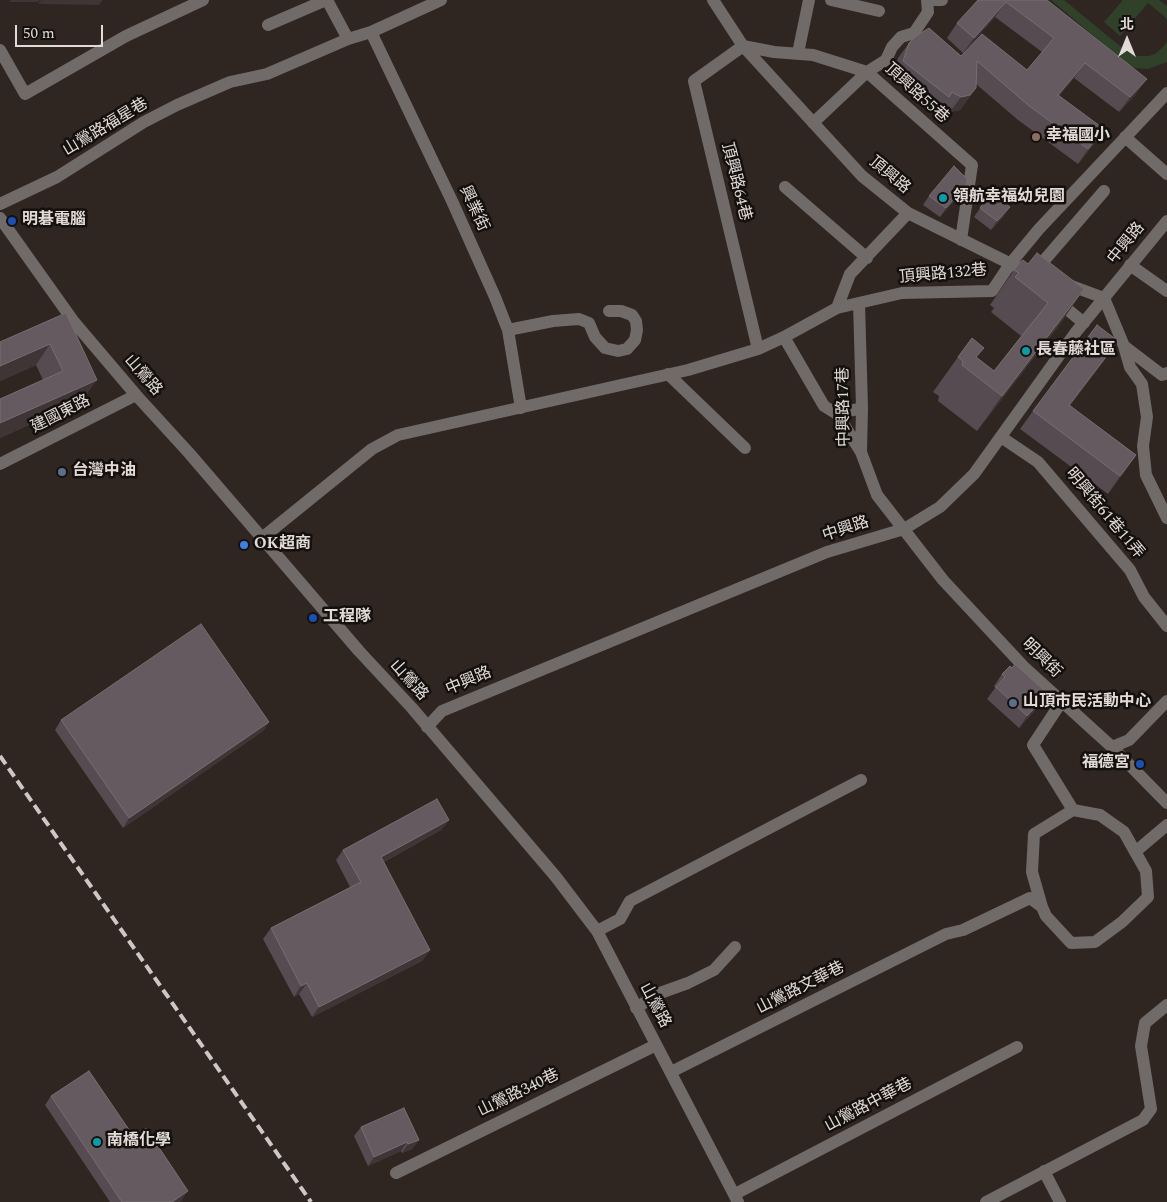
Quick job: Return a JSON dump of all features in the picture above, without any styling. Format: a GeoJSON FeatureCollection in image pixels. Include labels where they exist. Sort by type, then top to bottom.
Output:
{"type":"FeatureCollection","features":[{"type":"Feature","properties":{"kind":"street"},"geometry":{"type":"LineString","coordinates":[[0,50],[25,94],[126,36],[203,0]]}},
{"type":"Feature","properties":{"kind":"street"},"geometry":{"type":"LineString","coordinates":[[268,25],[327,0],[348,39]]}},
{"type":"Feature","properties":{"kind":"street","name":"山鶯路福星巷"},"geometry":{"type":"LineString","coordinates":[[0,204],[57,177],[150,118],[230,82],[266,74],[348,39],[371,32],[441,0]]}},
{"type":"Feature","properties":{"kind":"street","name":"頂興路"},"geometry":{"type":"LineString","coordinates":[[713,0],[743,46],[862,176],[908,213],[1036,277],[1104,191]]}},
{"type":"Feature","properties":{"kind":"street"},"geometry":{"type":"LineString","coordinates":[[798,54],[809,0]]}},
{"type":"Feature","properties":{"kind":"street"},"geometry":{"type":"LineString","coordinates":[[831,0],[879,11]]}},
{"type":"Feature","properties":{"kind":"street"},"geometry":{"type":"LineString","coordinates":[[813,123],[867,72],[886,60],[892,47],[901,37],[914,33],[928,12],[927,0]]}},
{"type":"Feature","properties":{"kind":"street"},"geometry":{"type":"LineString","coordinates":[[935,0],[942,0]]}},
{"type":"Feature","properties":{"kind":"street","name":"興業街"},"geometry":{"type":"LineString","coordinates":[[371,32],[452,201],[495,297],[508,330],[521,408]]}},
{"type":"Feature","properties":{"kind":"street","name":"頂興路55巷"},"geometry":{"type":"LineString","coordinates":[[743,46],[774,52],[813,55],[867,72],[972,165],[961,240]]}},
{"type":"Feature","properties":{"kind":"street","name":"頂興路64巷"},"geometry":{"type":"LineString","coordinates":[[743,46],[694,81],[758,349]]}},
{"type":"Feature","properties":{"kind":"street"},"geometry":{"type":"LineString","coordinates":[[1010,264],[1040,229],[1167,93]]}},
{"type":"Feature","properties":{"kind":"street"},"geometry":{"type":"LineString","coordinates":[[1149,111],[1167,103]]}},
{"type":"Feature","properties":{"kind":"street"},"geometry":{"type":"LineString","coordinates":[[1125,137],[1167,174]]}},
{"type":"Feature","properties":{"kind":"street"},"geometry":{"type":"LineString","coordinates":[[785,188],[866,258]]}},
{"type":"Feature","properties":{"kind":"street"},"geometry":{"type":"LineString","coordinates":[[262,538],[372,449],[398,436],[688,370],[758,349],[784,337],[837,308],[850,274],[908,213]]}},
{"type":"Feature","properties":{"kind":"street","name":"山鶯路"},"geometry":{"type":"LineString","coordinates":[[0,218],[74,322],[556,877],[597,931],[737,1198]]}},
{"type":"Feature","properties":{"kind":"street","name":"中興路"},"geometry":{"type":"LineString","coordinates":[[427,727],[442,711],[827,552],[904,529],[940,507],[974,474],[1084,323],[1167,221]]}},
{"type":"Feature","properties":{"kind":"street","name":"頂興路132巷"},"geometry":{"type":"LineString","coordinates":[[837,308],[902,293],[992,291],[1010,264]]}},
{"type":"Feature","properties":{"kind":"street"},"geometry":{"type":"LineString","coordinates":[[1130,265],[1167,291]]}},
{"type":"Feature","properties":{"kind":"street"},"geometry":{"type":"LineString","coordinates":[[1060,282],[1104,298],[1124,346],[1130,367],[1142,384],[1147,417],[1143,446],[1146,475],[1167,518]]}},
{"type":"Feature","properties":{"kind":"street"},"geometry":{"type":"LineString","coordinates":[[1047,293],[1084,323]]}},
{"type":"Feature","properties":{"kind":"street","name":"中興路17巷"},"geometry":{"type":"LineString","coordinates":[[859,303],[862,408],[860,452],[878,494],[904,529]]}},
{"type":"Feature","properties":{"kind":"street"},"geometry":{"type":"LineString","coordinates":[[508,330],[579,319],[589,323],[595,337],[605,348],[618,351],[627,349],[635,340],[636,321],[632,315],[621,311],[609,311]]}},
{"type":"Feature","properties":{"kind":"street"},"geometry":{"type":"LineString","coordinates":[[784,337],[824,406],[837,414],[860,452]]}},
{"type":"Feature","properties":{"kind":"street"},"geometry":{"type":"LineString","coordinates":[[1124,346],[1162,375],[1167,373]]}},
{"type":"Feature","properties":{"kind":"street"},"geometry":{"type":"LineString","coordinates":[[668,374],[745,448]]}},
{"type":"Feature","properties":{"kind":"street","name":"建國東路"},"geometry":{"type":"LineString","coordinates":[[0,464],[136,395]]}},
{"type":"Feature","properties":{"kind":"street"},"geometry":{"type":"LineString","coordinates":[[837,414],[862,408]]}},
{"type":"Feature","properties":{"kind":"street","name":"明興街61巷11弄"},"geometry":{"type":"LineString","coordinates":[[1001,437],[1038,462],[1130,570],[1144,597],[1167,626]]}},
{"type":"Feature","properties":{"kind":"street","name":"明興街"},"geometry":{"type":"LineString","coordinates":[[904,529],[943,580],[1025,668],[1112,747],[1167,803]]}},
{"type":"Feature","properties":{"kind":"street"},"geometry":{"type":"LineString","coordinates":[[1062,700],[1033,745],[1073,810]]}},
{"type":"Feature","properties":{"kind":"street"},"geometry":{"type":"LineString","coordinates":[[1112,747],[1130,740],[1167,701]]}},
{"type":"Feature","properties":{"kind":"street"},"geometry":{"type":"LineString","coordinates":[[597,931],[620,918],[630,901],[861,780]]}},
{"type":"Feature","properties":{"kind":"street"},"geometry":{"type":"LineString","coordinates":[[1073,810],[1100,815],[1124,832],[1146,870],[1148,898],[1122,922],[1095,942],[1071,943],[1046,916],[1032,872],[1034,834],[1073,810]]}},
{"type":"Feature","properties":{"kind":"street"},"geometry":{"type":"LineString","coordinates":[[1136,852],[1167,825]]}},
{"type":"Feature","properties":{"kind":"street","name":"山鶯路文華巷"},"geometry":{"type":"LineString","coordinates":[[671,1072],[946,934],[963,930],[1030,898],[1042,907]]}},
{"type":"Feature","properties":{"kind":"street"},"geometry":{"type":"LineString","coordinates":[[636,1008],[660,992],[688,983],[714,970],[735,947]]}},
{"type":"Feature","properties":{"kind":"street"},"geometry":{"type":"LineString","coordinates":[[986,1202],[1143,1120],[1151,1109],[1141,1046],[1145,1023],[1167,1005]]}},
{"type":"Feature","properties":{"kind":"street","name":"山鶯路340巷"},"geometry":{"type":"LineString","coordinates":[[396,1173],[656,1045]]}},
{"type":"Feature","properties":{"kind":"street","name":"山鶯路中華巷"},"geometry":{"type":"LineString","coordinates":[[737,1198],[1017,1047]]}},
{"type":"Feature","properties":{"kind":"street"},"geometry":{"type":"LineString","coordinates":[[1044,1171],[1060,1202]]}},
{"type":"Feature","properties":{"kind":"green space"},"geometry":{"type":"Polygon","coordinates":[[[1051,0],[1064,0],[1126,51],[1137,56],[1155,54],[1167,41],[1167,62],[1148,69],[1135,68],[1128,65],[1051,0]]]}},
{"type":"Feature","properties":{"kind":"green space"},"geometry":{"type":"Polygon","coordinates":[[[1123,0],[1159,0],[1167,6],[1167,21],[1165,17],[1148,3],[1120,36],[1104,22],[1123,0]]]}},
{"type":"Feature","properties":{"kind":"building"},"geometry":{"type":"Polygon","coordinates":[[[978,0],[1047,0],[1147,79],[1130,97],[1085,63],[1058,95],[1104,129],[1088,149],[1028,105],[977,61],[976,88],[970,95],[961,97],[952,92],[949,97],[903,61],[909,43],[929,28],[961,56],[982,34],[1027,70],[1054,38],[1006,2],[974,38],[957,23],[978,0]]]}},
{"type":"Feature","properties":{"kind":"building","name":"領航幸福幼兒園"},"geometry":{"type":"Polygon","coordinates":[[[954,166],[967,179],[966,185],[946,208],[929,196],[954,166]]]}},
{"type":"Feature","properties":{"kind":"building"},"geometry":{"type":"Polygon","coordinates":[[[991,192],[1010,207],[997,221],[980,208],[991,192]]]}},
{"type":"Feature","properties":{"kind":"building"},"geometry":{"type":"Polygon","coordinates":[[[1037,253],[1084,289],[1002,396],[962,365],[963,361],[958,357],[972,338],[984,348],[976,357],[994,371],[1048,303],[1015,277],[1019,273],[1014,270],[1019,263],[1023,260],[1028,264],[1037,253]]]}},
{"type":"Feature","properties":{"kind":"building"},"geometry":{"type":"Polygon","coordinates":[[[66,313],[97,380],[0,423],[0,399],[63,371],[50,344],[0,366],[0,342],[66,313]]]}},
{"type":"Feature","properties":{"kind":"building"},"geometry":{"type":"Polygon","coordinates":[[[1097,325],[1118,341],[1069,405],[1136,455],[1120,476],[1033,411],[1097,325]]]}},
{"type":"Feature","properties":{"kind":"building"},"geometry":{"type":"Polygon","coordinates":[[[201,624],[269,722],[129,818],[61,720],[201,624]]]}},
{"type":"Feature","properties":{"kind":"building"},"geometry":{"type":"Polygon","coordinates":[[[1015,664],[1048,694],[1027,716],[996,687],[1005,677],[1002,674],[1015,664]]]}},
{"type":"Feature","properties":{"kind":"building"},"geometry":{"type":"Polygon","coordinates":[[[437,799],[449,820],[381,857],[430,950],[319,1007],[307,983],[301,986],[271,928],[361,882],[343,850],[437,799]]]}},
{"type":"Feature","properties":{"kind":"building","name":"南橋化學"},"geometry":{"type":"Polygon","coordinates":[[[89,1071],[134,1137],[146,1128],[188,1191],[172,1202],[122,1202],[51,1096],[89,1071]]]}},
{"type":"Feature","properties":{"kind":"building"},"geometry":{"type":"Polygon","coordinates":[[[404,1108],[419,1140],[408,1144],[407,1142],[374,1157],[361,1127],[404,1108]]]}},
{"type":"Feature","properties":{"kind":"railway"},"geometry":{"type":"LineString","coordinates":[[0,756],[311,1202]]}},
{"type":"Feature","properties":{"kind":"place","name":"幸福國小"},"geometry":{"type":"Point","coordinates":[1036,137]}},
{"type":"Feature","properties":{"kind":"place","name":"領航幸福幼兒園"},"geometry":{"type":"Point","coordinates":[943,198]}},
{"type":"Feature","properties":{"kind":"place","name":"明碁電腦"},"geometry":{"type":"Point","coordinates":[12,221]}},
{"type":"Feature","properties":{"kind":"place","name":"長春藤社區"},"geometry":{"type":"Point","coordinates":[1026,351]}},
{"type":"Feature","properties":{"kind":"place","name":"台灣中油"},"geometry":{"type":"Point","coordinates":[62,472]}},
{"type":"Feature","properties":{"kind":"place","name":"OK超商"},"geometry":{"type":"Point","coordinates":[244,545]}},
{"type":"Feature","properties":{"kind":"place","name":"工程隊"},"geometry":{"type":"Point","coordinates":[313,618]}},
{"type":"Feature","properties":{"kind":"place","name":"山頂市民活動中心"},"geometry":{"type":"Point","coordinates":[1013,703]}},
{"type":"Feature","properties":{"kind":"place","name":"福德宮"},"geometry":{"type":"Point","coordinates":[1140,764]}},
{"type":"Feature","properties":{"kind":"place","name":"南橋化學"},"geometry":{"type":"Point","coordinates":[97,1142]}}]}
